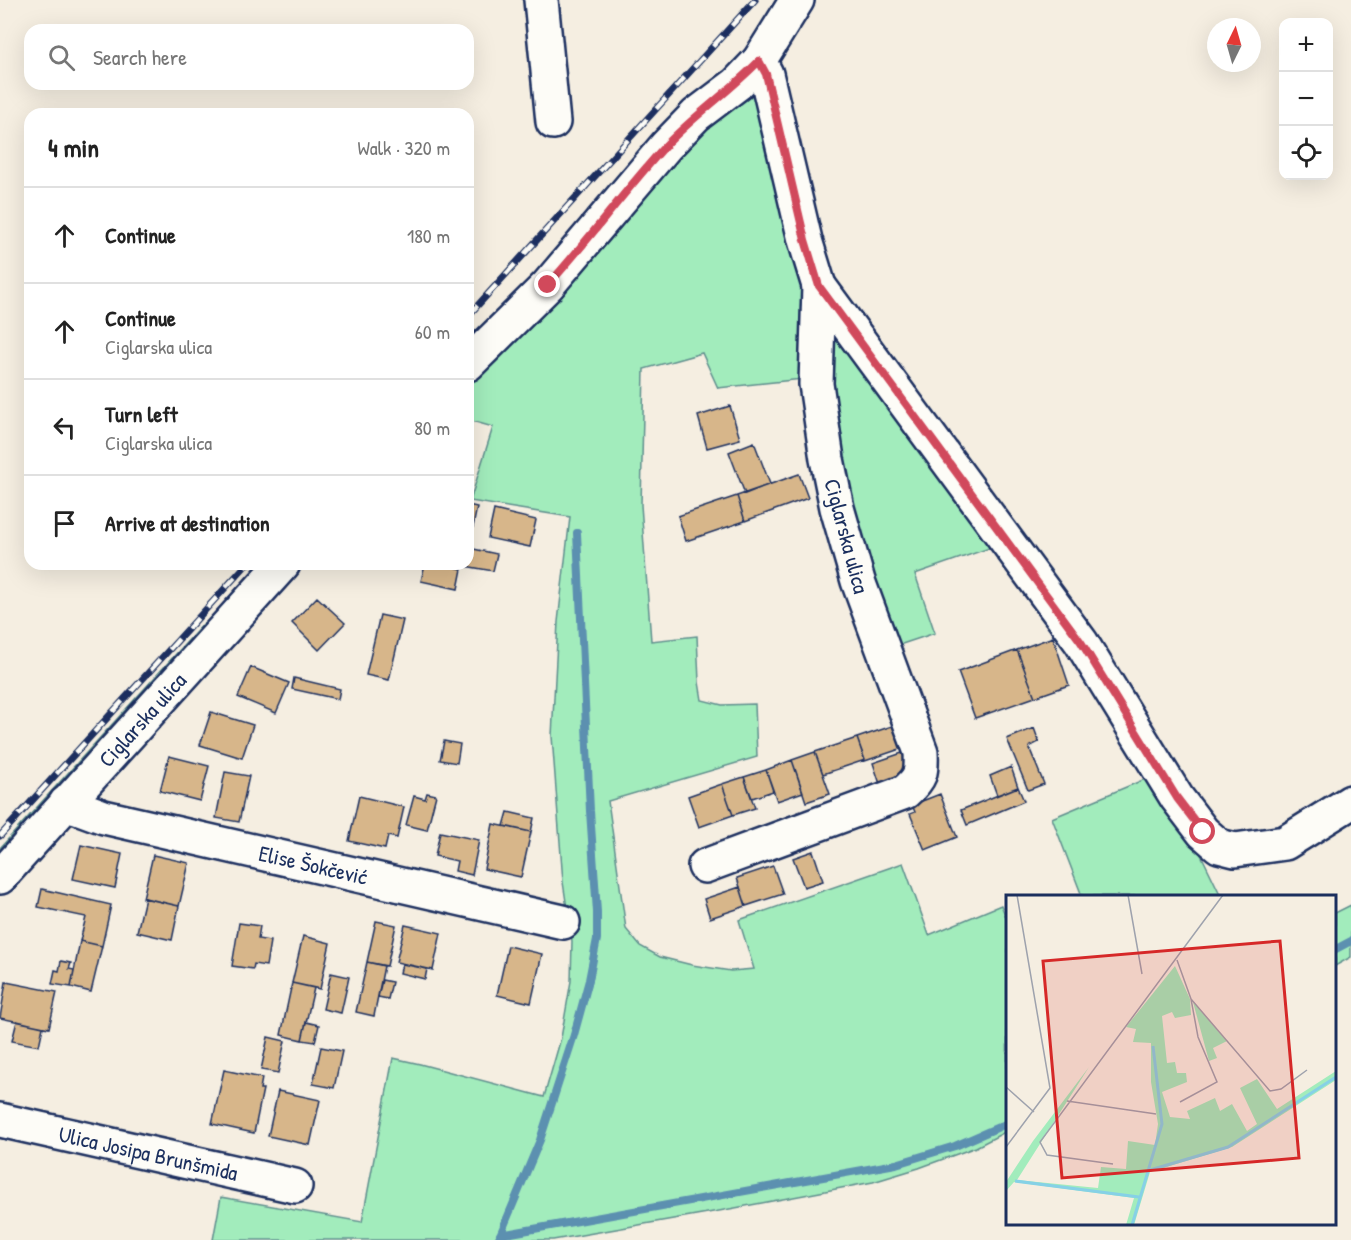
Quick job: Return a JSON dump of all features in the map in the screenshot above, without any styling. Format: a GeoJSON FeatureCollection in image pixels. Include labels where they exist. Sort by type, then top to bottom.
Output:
{"type":"FeatureCollection","features":[{"type":"Feature","properties":{"kind":"street"},"geometry":{"type":"LineString","coordinates":[[542,0],[553,122]]}},
{"type":"Feature","properties":{"kind":"street"},"geometry":{"type":"LineString","coordinates":[[474,358],[548,285],[666,146],[696,115],[736,84],[759,61],[797,0]]}},
{"type":"Feature","properties":{"kind":"street","name":"Ciglarska ulica"},"geometry":{"type":"LineString","coordinates":[[705,866],[905,792],[918,782],[921,770],[921,753],[858,580],[837,508],[816,384],[819,286],[805,240],[766,74],[759,61]]}},
{"type":"Feature","properties":{"kind":"street"},"geometry":{"type":"LineString","coordinates":[[819,286],[1081,642],[1177,798],[1203,832],[1219,846],[1235,850],[1285,843],[1351,802]]}},
{"type":"Feature","properties":{"kind":"street","name":"Ciglarska ulica"},"geometry":{"type":"LineString","coordinates":[[0,877],[277,570]]}},
{"type":"Feature","properties":{"kind":"street","name":"Elise Šokčević"},"geometry":{"type":"LineString","coordinates":[[66,803],[104,817],[563,921]]}},
{"type":"Feature","properties":{"kind":"street","name":"Ulica Josipa Brunšmida"},"geometry":{"type":"LineString","coordinates":[[0,1120],[295,1186]]}},
{"type":"Feature","properties":{"kind":"green space"},"geometry":{"type":"Polygon","coordinates":[[[748,91],[759,94],[806,268],[812,378],[718,388],[702,353],[644,369],[641,505],[651,641],[697,636],[702,700],[722,705],[755,704],[757,757],[608,801],[626,929],[640,946],[660,957],[731,971],[754,969],[739,920],[903,863],[929,935],[1001,905],[1006,917],[1006,1132],[976,1147],[873,1182],[553,1240],[213,1240],[221,1197],[362,1222],[393,1058],[544,1097],[561,1038],[571,981],[572,941],[563,882],[552,736],[558,622],[570,517],[474,502],[474,488],[493,427],[474,422],[474,369],[672,149],[748,91]]]}},
{"type":"Feature","properties":{"kind":"green space"},"geometry":{"type":"Polygon","coordinates":[[[828,307],[1001,544],[915,574],[935,633],[887,649],[831,457],[828,307]]]}},
{"type":"Feature","properties":{"kind":"green space"},"geometry":{"type":"Polygon","coordinates":[[[204,623],[214,632],[0,868],[0,848],[204,623]]]}},
{"type":"Feature","properties":{"kind":"green space"},"geometry":{"type":"Polygon","coordinates":[[[1155,775],[1192,836],[1221,895],[1082,895],[1052,818],[1155,775]]]}},
{"type":"Feature","properties":{"kind":"green space"},"geometry":{"type":"Polygon","coordinates":[[[1351,905],[1351,957],[1336,965],[1336,912],[1351,905]]]}},
{"type":"Feature","properties":{"kind":"building"},"geometry":{"type":"Polygon","coordinates":[[[730,406],[740,439],[707,448],[698,416],[730,406]]]}},
{"type":"Feature","properties":{"kind":"building"},"geometry":{"type":"Polygon","coordinates":[[[754,442],[770,484],[745,494],[729,452],[754,442]]]}},
{"type":"Feature","properties":{"kind":"building"},"geometry":{"type":"Polygon","coordinates":[[[799,474],[808,498],[745,521],[737,496],[799,474]]]}},
{"type":"Feature","properties":{"kind":"building"},"geometry":{"type":"Polygon","coordinates":[[[737,496],[745,521],[686,541],[678,516],[737,496]]]}},
{"type":"Feature","properties":{"kind":"building"},"geometry":{"type":"Polygon","coordinates":[[[474,506],[477,507],[474,522],[474,506]]]}},
{"type":"Feature","properties":{"kind":"building"},"geometry":{"type":"Polygon","coordinates":[[[494,510],[536,520],[530,547],[488,538],[494,510]]]}},
{"type":"Feature","properties":{"kind":"building"},"geometry":{"type":"Polygon","coordinates":[[[474,549],[497,554],[493,571],[474,568],[474,549]]]}},
{"type":"Feature","properties":{"kind":"building"},"geometry":{"type":"Polygon","coordinates":[[[424,570],[462,570],[458,589],[421,581],[424,570]]]}},
{"type":"Feature","properties":{"kind":"building"},"geometry":{"type":"Polygon","coordinates":[[[317,597],[345,623],[319,650],[292,623],[317,597]]]}},
{"type":"Feature","properties":{"kind":"building"},"geometry":{"type":"Polygon","coordinates":[[[380,615],[403,620],[389,680],[366,675],[380,615]]]}},
{"type":"Feature","properties":{"kind":"building"},"geometry":{"type":"Polygon","coordinates":[[[1053,637],[1069,685],[1035,697],[1017,650],[1053,637]]]}},
{"type":"Feature","properties":{"kind":"building"},"geometry":{"type":"Polygon","coordinates":[[[1017,650],[1035,697],[975,718],[958,672],[1017,650]]]}},
{"type":"Feature","properties":{"kind":"building"},"geometry":{"type":"Polygon","coordinates":[[[251,667],[289,683],[276,713],[238,697],[251,667]]]}},
{"type":"Feature","properties":{"kind":"building"},"geometry":{"type":"Polygon","coordinates":[[[294,678],[340,689],[338,699],[292,689],[294,678]]]}},
{"type":"Feature","properties":{"kind":"building"},"geometry":{"type":"Polygon","coordinates":[[[211,712],[253,725],[242,758],[200,745],[211,712]]]}},
{"type":"Feature","properties":{"kind":"building"},"geometry":{"type":"Polygon","coordinates":[[[895,725],[903,748],[865,761],[857,738],[895,725]]]}},
{"type":"Feature","properties":{"kind":"building"},"geometry":{"type":"Polygon","coordinates":[[[1034,728],[1039,742],[1029,747],[1044,784],[1028,790],[1007,739],[1034,728]]]}},
{"type":"Feature","properties":{"kind":"building"},"geometry":{"type":"Polygon","coordinates":[[[857,738],[865,760],[823,774],[815,752],[857,738]]]}},
{"type":"Feature","properties":{"kind":"building"},"geometry":{"type":"Polygon","coordinates":[[[444,741],[460,744],[457,763],[440,760],[444,741]]]}},
{"type":"Feature","properties":{"kind":"building"},"geometry":{"type":"Polygon","coordinates":[[[815,752],[830,794],[806,802],[792,760],[815,752]]]}},
{"type":"Feature","properties":{"kind":"building"},"geometry":{"type":"Polygon","coordinates":[[[905,752],[914,779],[882,790],[873,763],[905,752]]]}},
{"type":"Feature","properties":{"kind":"building"},"geometry":{"type":"Polygon","coordinates":[[[169,756],[209,766],[200,801],[160,791],[169,756]]]}},
{"type":"Feature","properties":{"kind":"building"},"geometry":{"type":"Polygon","coordinates":[[[792,760],[803,792],[777,801],[766,770],[792,760]]]}},
{"type":"Feature","properties":{"kind":"building"},"geometry":{"type":"Polygon","coordinates":[[[1011,767],[1018,787],[997,795],[990,776],[1011,767]]]}},
{"type":"Feature","properties":{"kind":"building"},"geometry":{"type":"Polygon","coordinates":[[[766,770],[773,791],[752,798],[744,777],[766,770]]]}},
{"type":"Feature","properties":{"kind":"building"},"geometry":{"type":"Polygon","coordinates":[[[225,772],[249,776],[239,822],[216,818],[225,772]]]}},
{"type":"Feature","properties":{"kind":"building"},"geometry":{"type":"Polygon","coordinates":[[[744,777],[755,808],[733,815],[722,784],[744,777]]]}},
{"type":"Feature","properties":{"kind":"building"},"geometry":{"type":"Polygon","coordinates":[[[722,784],[733,815],[699,827],[688,796],[722,784]]]}},
{"type":"Feature","properties":{"kind":"building"},"geometry":{"type":"Polygon","coordinates":[[[1018,787],[1024,801],[967,825],[961,810],[1018,787]]]}},
{"type":"Feature","properties":{"kind":"building"},"geometry":{"type":"Polygon","coordinates":[[[427,793],[436,795],[427,830],[406,825],[414,796],[425,799],[427,793]]]}},
{"type":"Feature","properties":{"kind":"building"},"geometry":{"type":"Polygon","coordinates":[[[940,794],[957,837],[925,850],[910,814],[915,812],[912,805],[940,794]]]}},
{"type":"Feature","properties":{"kind":"building"},"geometry":{"type":"Polygon","coordinates":[[[359,796],[404,807],[397,838],[388,836],[385,849],[349,841],[359,796]]]}},
{"type":"Feature","properties":{"kind":"building"},"geometry":{"type":"Polygon","coordinates":[[[508,812],[534,818],[531,832],[504,826],[508,812]]]}},
{"type":"Feature","properties":{"kind":"building"},"geometry":{"type":"Polygon","coordinates":[[[493,824],[531,832],[521,877],[484,869],[493,824]]]}},
{"type":"Feature","properties":{"kind":"building"},"geometry":{"type":"Polygon","coordinates":[[[440,832],[479,840],[472,875],[455,871],[457,861],[435,856],[440,832]]]}},
{"type":"Feature","properties":{"kind":"building"},"geometry":{"type":"Polygon","coordinates":[[[81,845],[122,854],[115,888],[73,879],[81,845]]]}},
{"type":"Feature","properties":{"kind":"building"},"geometry":{"type":"Polygon","coordinates":[[[813,851],[823,881],[804,887],[793,858],[813,851]]]}},
{"type":"Feature","properties":{"kind":"building"},"geometry":{"type":"Polygon","coordinates":[[[153,855],[189,863],[179,906],[143,898],[153,855]]]}},
{"type":"Feature","properties":{"kind":"building"},"geometry":{"type":"Polygon","coordinates":[[[773,866],[783,894],[746,906],[737,878],[773,866]]]}},
{"type":"Feature","properties":{"kind":"building"},"geometry":{"type":"Polygon","coordinates":[[[740,887],[746,906],[710,918],[704,899],[740,887]]]}},
{"type":"Feature","properties":{"kind":"building"},"geometry":{"type":"Polygon","coordinates":[[[42,889],[111,905],[102,946],[80,941],[86,917],[38,907],[42,889]]]}},
{"type":"Feature","properties":{"kind":"building"},"geometry":{"type":"Polygon","coordinates":[[[145,898],[179,906],[172,940],[137,932],[145,898]]]}},
{"type":"Feature","properties":{"kind":"building"},"geometry":{"type":"Polygon","coordinates":[[[376,921],[396,925],[387,966],[367,962],[376,921]]]}},
{"type":"Feature","properties":{"kind":"building"},"geometry":{"type":"Polygon","coordinates":[[[239,923],[260,926],[258,939],[270,941],[266,966],[254,964],[253,969],[232,966],[239,923]]]}},
{"type":"Feature","properties":{"kind":"building"},"geometry":{"type":"Polygon","coordinates":[[[405,925],[441,933],[433,970],[396,962],[405,925]]]}},
{"type":"Feature","properties":{"kind":"building"},"geometry":{"type":"Polygon","coordinates":[[[303,936],[330,943],[320,989],[292,983],[303,936]]]}},
{"type":"Feature","properties":{"kind":"building"},"geometry":{"type":"Polygon","coordinates":[[[80,941],[102,946],[91,992],[71,987],[80,941]]]}},
{"type":"Feature","properties":{"kind":"building"},"geometry":{"type":"Polygon","coordinates":[[[508,946],[542,954],[531,1003],[497,995],[508,946]]]}},
{"type":"Feature","properties":{"kind":"building"},"geometry":{"type":"Polygon","coordinates":[[[61,961],[71,963],[69,969],[74,970],[71,987],[52,984],[55,970],[59,971],[61,961]]]}},
{"type":"Feature","properties":{"kind":"building"},"geometry":{"type":"Polygon","coordinates":[[[367,962],[384,966],[374,1016],[356,1012],[367,962]]]}},
{"type":"Feature","properties":{"kind":"building"},"geometry":{"type":"Polygon","coordinates":[[[402,964],[427,969],[425,979],[400,973],[402,964]]]}},
{"type":"Feature","properties":{"kind":"building"},"geometry":{"type":"Polygon","coordinates":[[[331,973],[349,977],[341,1013],[323,1009],[331,973]]]}},
{"type":"Feature","properties":{"kind":"building"},"geometry":{"type":"Polygon","coordinates":[[[382,980],[392,982],[388,999],[378,997],[382,980]]]}},
{"type":"Feature","properties":{"kind":"building"},"geometry":{"type":"Polygon","coordinates":[[[6,982],[57,992],[49,1028],[0,1018],[6,982]]]}},
{"type":"Feature","properties":{"kind":"building"},"geometry":{"type":"Polygon","coordinates":[[[292,983],[314,988],[302,1040],[281,1035],[292,983]]]}},
{"type":"Feature","properties":{"kind":"building"},"geometry":{"type":"Polygon","coordinates":[[[17,1021],[43,1027],[39,1046],[12,1041],[17,1021]]]}},
{"type":"Feature","properties":{"kind":"building"},"geometry":{"type":"Polygon","coordinates":[[[306,1022],[319,1025],[315,1042],[302,1040],[306,1022]]]}},
{"type":"Feature","properties":{"kind":"building"},"geometry":{"type":"Polygon","coordinates":[[[268,1037],[285,1041],[278,1073],[261,1070],[268,1037]]]}},
{"type":"Feature","properties":{"kind":"building"},"geometry":{"type":"Polygon","coordinates":[[[321,1047],[342,1051],[334,1088],[313,1084],[321,1047]]]}},
{"type":"Feature","properties":{"kind":"building"},"geometry":{"type":"Polygon","coordinates":[[[224,1070],[262,1078],[260,1089],[263,1089],[254,1133],[212,1124],[224,1070]]]}},
{"type":"Feature","properties":{"kind":"building"},"geometry":{"type":"Polygon","coordinates":[[[278,1091],[320,1100],[310,1145],[268,1136],[278,1091]]]}},
{"type":"Feature","properties":{"kind":"waterway"},"geometry":{"type":"LineString","coordinates":[[498,1240],[540,1140],[574,1035],[597,939],[577,533]]}},
{"type":"Feature","properties":{"kind":"waterway"},"geometry":{"type":"LineString","coordinates":[[1336,949],[1351,941]]}},
{"type":"Feature","properties":{"kind":"waterway"},"geometry":{"type":"LineString","coordinates":[[500,1235],[896,1164],[955,1146],[1006,1124]]}},
{"type":"Feature","properties":{"kind":"railway"},"geometry":{"type":"LineString","coordinates":[[474,309],[755,0]]}},
{"type":"Feature","properties":{"kind":"railway"},"geometry":{"type":"LineString","coordinates":[[0,836],[242,570]]}},
{"type":"Feature","properties":{"kind":"route"},"geometry":{"type":"LineString","coordinates":[[548,285],[666,146],[696,115],[736,84],[759,61],[766,74],[805,240],[819,286],[1081,642],[1177,798],[1203,832]]}}]}
